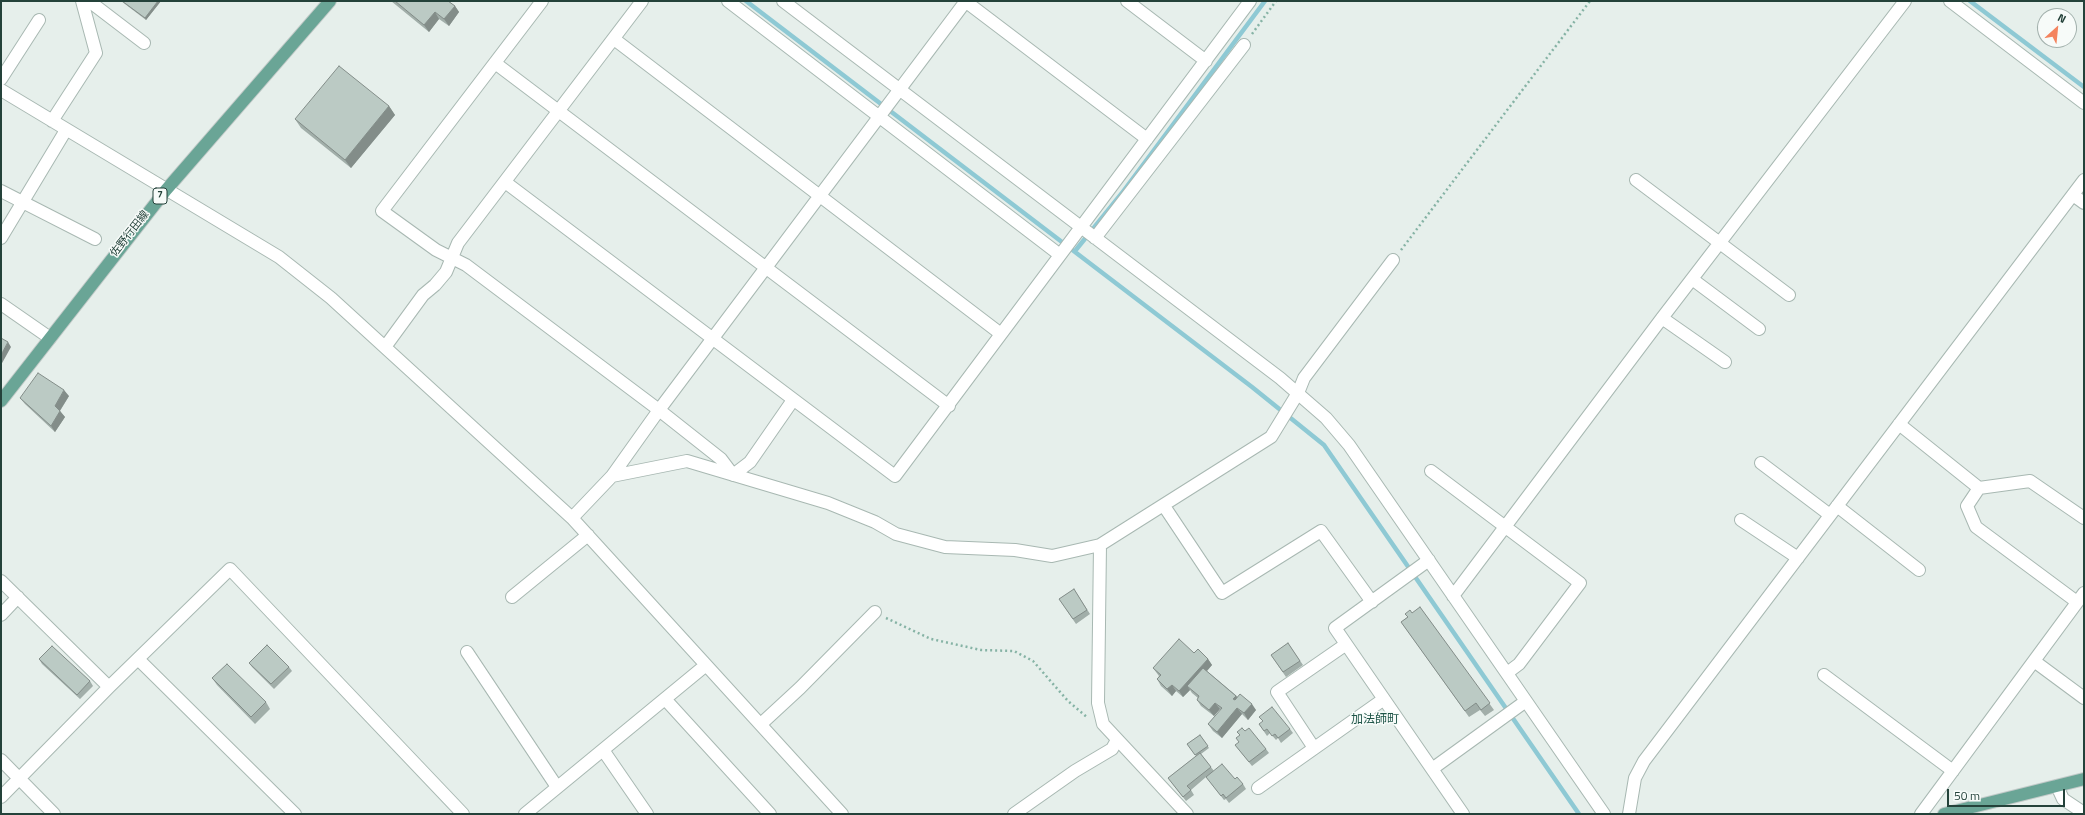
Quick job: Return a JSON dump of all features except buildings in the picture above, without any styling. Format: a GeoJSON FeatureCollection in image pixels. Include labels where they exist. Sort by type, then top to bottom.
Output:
{"type":"FeatureCollection","features":[{"type":"Feature","properties":{"kind":"main road","name":"佐野行田線"},"geometry":{"type":"LineString","coordinates":[[1,401],[166,190],[330,1]]}},
{"type":"Feature","properties":{"kind":"main road"},"geometry":{"type":"LineString","coordinates":[[1944,814],[2084,779]]}},
{"type":"Feature","properties":{"kind":"street"},"geometry":{"type":"LineString","coordinates":[[52,121],[96,52],[82,1]]}},
{"type":"Feature","properties":{"kind":"street"},"geometry":{"type":"LineString","coordinates":[[89,1],[144,43]]}},
{"type":"Feature","properties":{"kind":"street"},"geometry":{"type":"LineString","coordinates":[[542,1],[382,211],[436,250],[466,265],[659,410],[721,459],[733,475]]}},
{"type":"Feature","properties":{"kind":"street"},"geometry":{"type":"LineString","coordinates":[[385,347],[424,295],[436,286],[446,272],[458,243],[642,1]]}},
{"type":"Feature","properties":{"kind":"street"},"geometry":{"type":"LineString","coordinates":[[728,1],[1060,255]]}},
{"type":"Feature","properties":{"kind":"street"},"geometry":{"type":"LineString","coordinates":[[783,1],[1298,393],[1326,418],[1349,445],[1604,814]]}},
{"type":"Feature","properties":{"kind":"street"},"geometry":{"type":"LineString","coordinates":[[572,518],[612,476],[659,410],[965,1],[1147,139]]}},
{"type":"Feature","properties":{"kind":"street"},"geometry":{"type":"LineString","coordinates":[[1128,1],[1206,60]]}},
{"type":"Feature","properties":{"kind":"street"},"geometry":{"type":"LineString","coordinates":[[505,182],[714,338],[793,400],[895,476],[1250,1]]}},
{"type":"Feature","properties":{"kind":"street"},"geometry":{"type":"LineString","coordinates":[[1453,596],[1662,318],[1905,1]]}},
{"type":"Feature","properties":{"kind":"street"},"geometry":{"type":"LineString","coordinates":[[1950,1],[2084,103]]}},
{"type":"Feature","properties":{"kind":"street"},"geometry":{"type":"LineString","coordinates":[[1,79],[39,20]]}},
{"type":"Feature","properties":{"kind":"street"},"geometry":{"type":"LineString","coordinates":[[614,39],[1001,334]]}},
{"type":"Feature","properties":{"kind":"street"},"geometry":{"type":"LineString","coordinates":[[1095,238],[1244,45]]}},
{"type":"Feature","properties":{"kind":"street"},"geometry":{"type":"LineString","coordinates":[[495,63],[948,406]]}},
{"type":"Feature","properties":{"kind":"street"},"geometry":{"type":"LineString","coordinates":[[1,90],[279,258],[331,298],[572,518],[842,814]]}},
{"type":"Feature","properties":{"kind":"street"},"geometry":{"type":"LineString","coordinates":[[1,238],[66,130]]}},
{"type":"Feature","properties":{"kind":"street"},"geometry":{"type":"LineString","coordinates":[[1636,180],[1719,244],[1789,295]]}},
{"type":"Feature","properties":{"kind":"street"},"geometry":{"type":"LineString","coordinates":[[1630,814],[1635,778],[1644,761],[2084,180]]}},
{"type":"Feature","properties":{"kind":"street"},"geometry":{"type":"LineString","coordinates":[[1,191],[94,239]]}},
{"type":"Feature","properties":{"kind":"street"},"geometry":{"type":"LineString","coordinates":[[2073,195],[2084,203]]}},
{"type":"Feature","properties":{"kind":"street"},"geometry":{"type":"LineString","coordinates":[[612,476],[687,461],[828,503],[875,522],[896,534],[944,547],[1015,550],[1052,556],[1100,545],[1164,506],[1272,436],[1298,393],[1304,378],[1393,260]]}},
{"type":"Feature","properties":{"kind":"street"},"geometry":{"type":"LineString","coordinates":[[1692,279],[1759,329]]}},
{"type":"Feature","properties":{"kind":"street"},"geometry":{"type":"LineString","coordinates":[[1,304],[50,338]]}},
{"type":"Feature","properties":{"kind":"street"},"geometry":{"type":"LineString","coordinates":[[1662,318],[1725,362]]}},
{"type":"Feature","properties":{"kind":"street"},"geometry":{"type":"LineString","coordinates":[[733,475],[750,462],[793,400]]}},
{"type":"Feature","properties":{"kind":"street"},"geometry":{"type":"LineString","coordinates":[[1899,424],[1979,488],[2030,481],[2084,518]]}},
{"type":"Feature","properties":{"kind":"street"},"geometry":{"type":"LineString","coordinates":[[1761,463],[1833,510],[1919,570]]}},
{"type":"Feature","properties":{"kind":"street"},"geometry":{"type":"LineString","coordinates":[[1431,471],[1580,583],[1519,664],[1507,673]]}},
{"type":"Feature","properties":{"kind":"street"},"geometry":{"type":"LineString","coordinates":[[1921,814],[2081,598],[1976,526],[1967,506],[1979,488]]}},
{"type":"Feature","properties":{"kind":"street"},"geometry":{"type":"LineString","coordinates":[[1164,506],[1222,593],[1321,531],[1372,602]]}},
{"type":"Feature","properties":{"kind":"street"},"geometry":{"type":"LineString","coordinates":[[1741,520],[1798,558]]}},
{"type":"Feature","properties":{"kind":"street"},"geometry":{"type":"LineString","coordinates":[[512,597],[588,535]]}},
{"type":"Feature","properties":{"kind":"street"},"geometry":{"type":"LineString","coordinates":[[1100,545],[1098,703],[1103,724],[1187,814]]}},
{"type":"Feature","properties":{"kind":"street"},"geometry":{"type":"LineString","coordinates":[[1429,560],[1335,628],[1463,814]]}},
{"type":"Feature","properties":{"kind":"street"},"geometry":{"type":"LineString","coordinates":[[1,797],[108,688],[230,569],[463,814]]}},
{"type":"Feature","properties":{"kind":"street"},"geometry":{"type":"LineString","coordinates":[[1,581],[108,688]]}},
{"type":"Feature","properties":{"kind":"street"},"geometry":{"type":"LineString","coordinates":[[1,615],[18,598]]}},
{"type":"Feature","properties":{"kind":"street"},"geometry":{"type":"LineString","coordinates":[[761,724],[800,688],[875,612]]}},
{"type":"Feature","properties":{"kind":"street"},"geometry":{"type":"LineString","coordinates":[[1314,748],[1277,692],[1345,644]]}},
{"type":"Feature","properties":{"kind":"street"},"geometry":{"type":"LineString","coordinates":[[467,652],[557,787]]}},
{"type":"Feature","properties":{"kind":"street"},"geometry":{"type":"LineString","coordinates":[[138,659],[294,814]]}},
{"type":"Feature","properties":{"kind":"street"},"geometry":{"type":"LineString","coordinates":[[2034,661],[2084,698]]}},
{"type":"Feature","properties":{"kind":"street"},"geometry":{"type":"LineString","coordinates":[[524,814],[706,665]]}},
{"type":"Feature","properties":{"kind":"street"},"geometry":{"type":"LineString","coordinates":[[1824,675],[1953,770]]}},
{"type":"Feature","properties":{"kind":"street"},"geometry":{"type":"LineString","coordinates":[[665,699],[770,814]]}},
{"type":"Feature","properties":{"kind":"street"},"geometry":{"type":"LineString","coordinates":[[1258,788],[1384,699]]}},
{"type":"Feature","properties":{"kind":"street"},"geometry":{"type":"LineString","coordinates":[[1432,769],[1526,701]]}},
{"type":"Feature","properties":{"kind":"street"},"geometry":{"type":"LineString","coordinates":[[1014,814],[1075,771],[1112,749],[1117,740]]}},
{"type":"Feature","properties":{"kind":"street"},"geometry":{"type":"LineString","coordinates":[[603,750],[647,814]]}},
{"type":"Feature","properties":{"kind":"street"},"geometry":{"type":"LineString","coordinates":[[1,760],[54,814]]}},
{"type":"Feature","properties":{"kind":"street"},"geometry":{"type":"LineString","coordinates":[[2057,786],[2063,799],[2084,813]]}},
{"type":"Feature","properties":{"kind":"path"},"geometry":{"type":"LineString","coordinates":[[1244,45],[1276,1]]}},
{"type":"Feature","properties":{"kind":"path"},"geometry":{"type":"LineString","coordinates":[[1393,260],[1590,1]]}},
{"type":"Feature","properties":{"kind":"path"},"geometry":{"type":"LineString","coordinates":[[875,612],[931,639],[981,650],[1014,651],[1033,661],[1068,701],[1084,716],[1103,724]]}},
{"type":"Feature","properties":{"kind":"waterway"},"geometry":{"type":"LineString","coordinates":[[746,1],[1252,387],[1324,445],[1579,814]]}},
{"type":"Feature","properties":{"kind":"waterway"},"geometry":{"type":"LineString","coordinates":[[1075,251],[1122,193],[1265,1]]}},
{"type":"Feature","properties":{"kind":"waterway"},"geometry":{"type":"LineString","coordinates":[[1970,1],[2084,87]]}},
{"type":"Feature","properties":{"kind":"district","name":"加法師町"},"geometry":{"type":"Point","coordinates":[1375,720]}}]}
